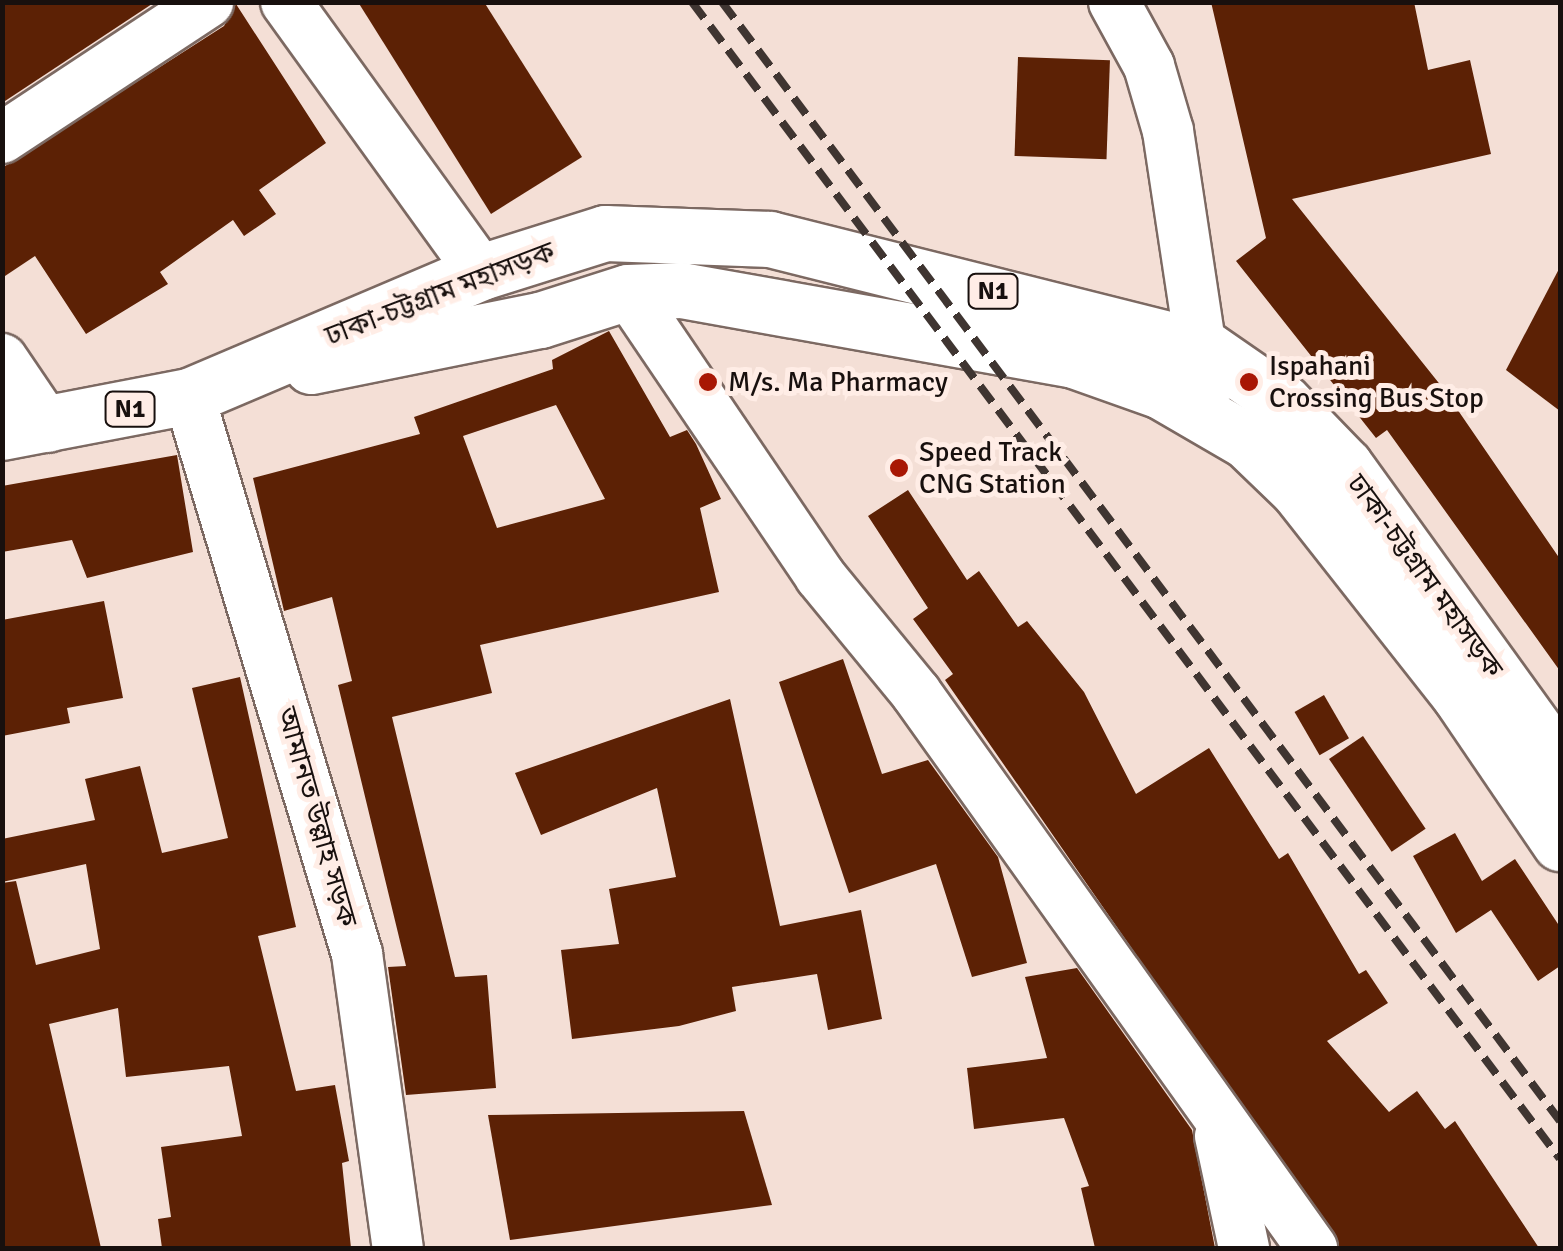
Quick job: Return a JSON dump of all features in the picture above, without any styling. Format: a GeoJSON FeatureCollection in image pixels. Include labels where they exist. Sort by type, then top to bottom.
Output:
{"type":"FeatureCollection","features":[{"type":"Feature","properties":{"kind":"highway","name":"ঢাকা-চট্টগ্রাম মহাসড়ক"},"geometry":{"type":"LineString","coordinates":[[26,430],[190,396],[481,272],[605,233],[709,232],[1036,300],[1205,348],[1315,431],[1396,528],[1560,764]]}},
{"type":"Feature","properties":{"kind":"highway","name":"ঢাকা-চট্টগ্রাম মহাসড়ক"},"geometry":{"type":"LineString","coordinates":[[253,368],[334,365],[628,292],[700,293],[1074,360],[1209,418],[1247,441],[1298,490],[1460,696],[1560,843]]}},
{"type":"Feature","properties":{"kind":"street"},"geometry":{"type":"LineString","coordinates":[[2,138],[208,2]]}},
{"type":"Feature","properties":{"kind":"street"},"geometry":{"type":"LineString","coordinates":[[286,2],[481,272]]}},
{"type":"Feature","properties":{"kind":"street"},"geometry":{"type":"LineString","coordinates":[[1116,3],[1149,66],[1168,131],[1205,348],[1209,418]]}},
{"type":"Feature","properties":{"kind":"street"},"geometry":{"type":"LineString","coordinates":[[628,292],[820,576],[916,692],[1312,1248]]}},
{"type":"Feature","properties":{"kind":"street"},"geometry":{"type":"LineString","coordinates":[[2,359],[26,430]]}},
{"type":"Feature","properties":{"kind":"street","name":"আমানত উল্লাহ সড়ক"},"geometry":{"type":"LineString","coordinates":[[190,396],[358,954],[398,1248]]}},
{"type":"Feature","properties":{"kind":"street"},"geometry":{"type":"LineString","coordinates":[[1216,1118],[1244,1248]]}},
{"type":"Feature","properties":{"kind":"building"},"geometry":{"type":"Polygon","coordinates":[[[2,2],[155,2],[2,103],[2,2]]]}},
{"type":"Feature","properties":{"kind":"building"},"geometry":{"type":"Polygon","coordinates":[[[358,2],[484,2],[582,157],[491,214],[358,2]]]}},
{"type":"Feature","properties":{"kind":"building"},"geometry":{"type":"Polygon","coordinates":[[[1211,2],[1414,2],[1428,70],[1470,60],[1491,154],[1292,199],[1442,387],[1560,559],[1560,671],[1387,430],[1376,438],[1236,261],[1266,238],[1211,2]]]}},
{"type":"Feature","properties":{"kind":"building"},"geometry":{"type":"Polygon","coordinates":[[[236,4],[326,143],[259,190],[276,214],[244,236],[233,220],[160,272],[168,284],[86,334],[35,256],[2,278],[2,168],[224,26],[236,4]]]}},
{"type":"Feature","properties":{"kind":"building"},"geometry":{"type":"Polygon","coordinates":[[[1018,57],[1110,60],[1106,159],[1015,156],[1018,57]]]}},
{"type":"Feature","properties":{"kind":"building"},"geometry":{"type":"Polygon","coordinates":[[[1560,267],[1560,411],[1506,370],[1560,267]]]}},
{"type":"Feature","properties":{"kind":"building"},"geometry":{"type":"Polygon","coordinates":[[[609,331],[670,437],[687,430],[721,499],[700,508],[719,592],[480,645],[492,693],[392,717],[455,977],[487,975],[496,1088],[406,1095],[388,967],[406,966],[338,685],[352,681],[332,597],[284,611],[253,478],[420,434],[414,417],[553,369],[552,360],[609,331]],[[556,405],[463,436],[497,528],[605,499],[556,405]]]}},
{"type":"Feature","properties":{"kind":"building"},"geometry":{"type":"Polygon","coordinates":[[[177,455],[193,552],[87,578],[72,540],[2,552],[2,486],[177,455]]]}},
{"type":"Feature","properties":{"kind":"building"},"geometry":{"type":"Polygon","coordinates":[[[908,490],[967,580],[979,571],[1018,627],[1027,621],[1084,692],[1136,794],[1209,748],[1279,859],[1288,853],[1359,974],[1366,970],[1388,1003],[1327,1041],[1389,1112],[1417,1091],[1445,1129],[1455,1121],[1539,1248],[1340,1248],[945,680],[953,674],[913,619],[928,608],[868,516],[908,490]]]}},
{"type":"Feature","properties":{"kind":"building"},"geometry":{"type":"Polygon","coordinates":[[[104,601],[123,698],[67,708],[70,723],[2,736],[2,620],[104,601]]]}},
{"type":"Feature","properties":{"kind":"building"},"geometry":{"type":"Polygon","coordinates":[[[843,659],[882,774],[928,760],[998,857],[1027,963],[972,977],[936,864],[849,893],[779,682],[843,659]]]}},
{"type":"Feature","properties":{"kind":"building"},"geometry":{"type":"Polygon","coordinates":[[[240,677],[296,927],[258,936],[296,1091],[335,1085],[349,1161],[342,1163],[351,1248],[162,1248],[158,1219],[171,1217],[161,1147],[242,1136],[229,1066],[126,1077],[118,1008],[49,1024],[101,1248],[2,1248],[2,883],[16,881],[36,965],[100,949],[86,864],[2,882],[2,839],[95,820],[85,779],[140,766],[162,853],[228,838],[192,688],[240,677]]]}},
{"type":"Feature","properties":{"kind":"building"},"geometry":{"type":"Polygon","coordinates":[[[1324,695],[1349,738],[1320,755],[1295,712],[1324,695]]]}},
{"type":"Feature","properties":{"kind":"building"},"geometry":{"type":"Polygon","coordinates":[[[730,699],[780,926],[861,910],[882,1019],[828,1030],[817,974],[732,987],[736,1011],[679,1026],[572,1039],[561,950],[619,944],[609,889],[676,877],[657,788],[541,835],[515,773],[730,699]]]}},
{"type":"Feature","properties":{"kind":"building"},"geometry":{"type":"Polygon","coordinates":[[[1363,736],[1426,829],[1392,852],[1329,759],[1363,736]]]}},
{"type":"Feature","properties":{"kind":"building"},"geometry":{"type":"Polygon","coordinates":[[[1455,833],[1482,881],[1515,859],[1560,927],[1560,966],[1538,981],[1491,910],[1456,933],[1413,856],[1455,833]]]}},
{"type":"Feature","properties":{"kind":"building"},"geometry":{"type":"Polygon","coordinates":[[[1077,968],[1192,1130],[1215,1248],[1095,1248],[1081,1188],[1089,1186],[1064,1118],[974,1129],[967,1068],[1047,1058],[1025,977],[1077,968]]]}},
{"type":"Feature","properties":{"kind":"building"},"geometry":{"type":"Polygon","coordinates":[[[744,1111],[772,1205],[510,1240],[488,1115],[744,1111]]]}},
{"type":"Feature","properties":{"kind":"railway"},"geometry":{"type":"LineString","coordinates":[[692,2],[1560,1159]]}},
{"type":"Feature","properties":{"kind":"railway"},"geometry":{"type":"LineString","coordinates":[[722,2],[1560,1121]]}},
{"type":"Feature","properties":{"kind":"place","name":"M/s. Ma Pharmacy"},"geometry":{"type":"Point","coordinates":[708,382]}},
{"type":"Feature","properties":{"kind":"place","name":"Ispahani Crossing Bus Stop"},"geometry":{"type":"Point","coordinates":[1249,382]}},
{"type":"Feature","properties":{"kind":"place","name":"Speed Track CNG Station"},"geometry":{"type":"Point","coordinates":[899,468]}}]}
